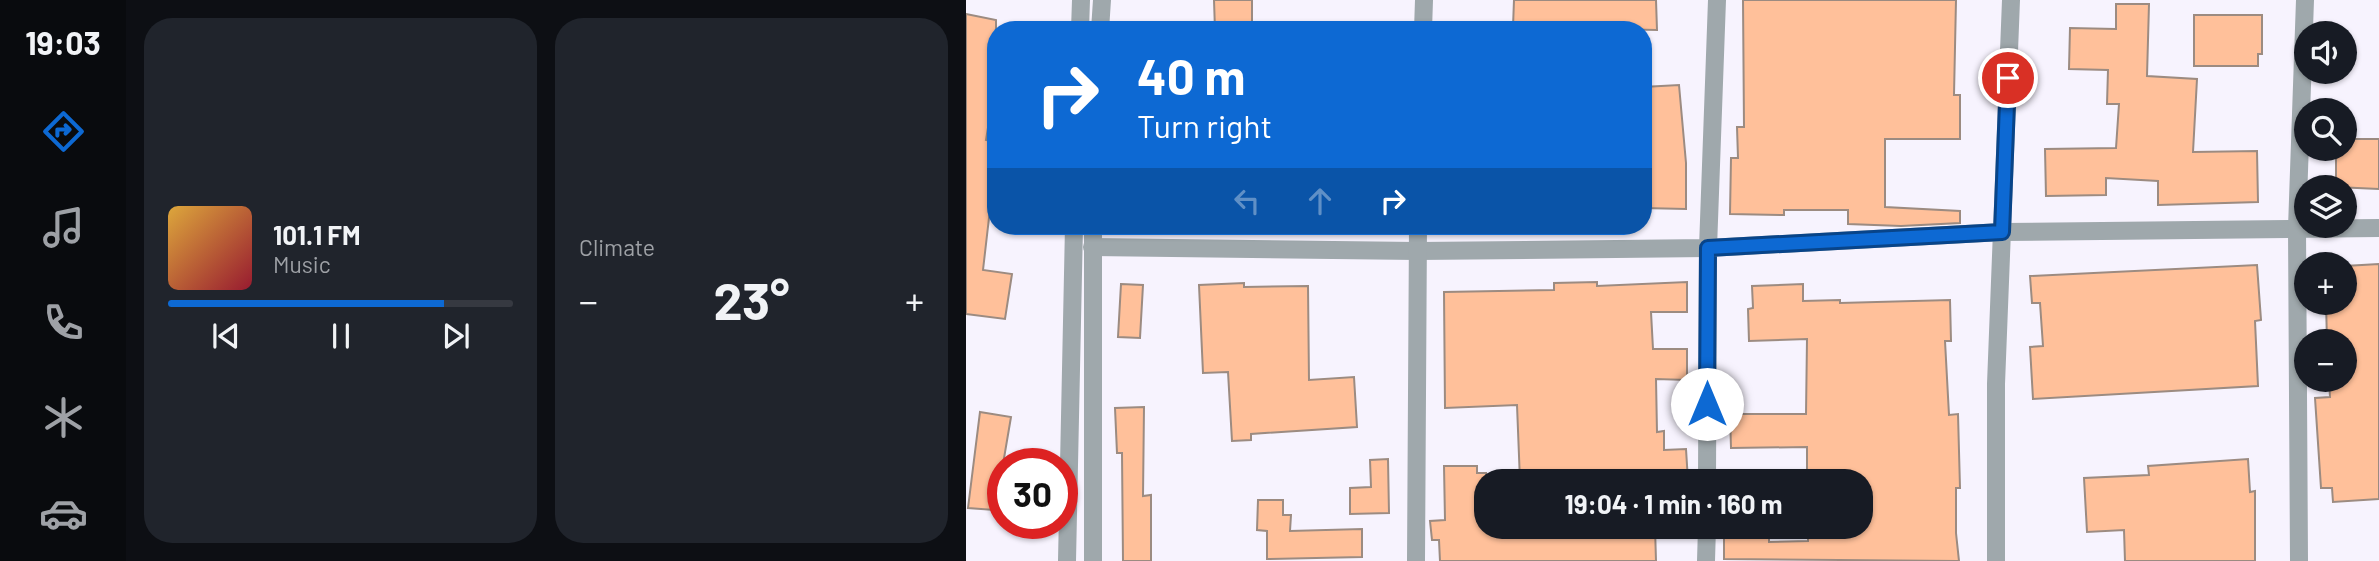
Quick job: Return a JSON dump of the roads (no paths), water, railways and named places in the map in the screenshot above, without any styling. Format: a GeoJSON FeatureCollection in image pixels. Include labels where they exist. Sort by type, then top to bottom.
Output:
{"type":"FeatureCollection","features":[{"type":"Feature","properties":{"kind":"street"},"geometry":{"type":"LineString","coordinates":[[1080,21],[1081,0]]}},
{"type":"Feature","properties":{"kind":"street"},"geometry":{"type":"LineString","coordinates":[[1100,21],[1101,0]]}},
{"type":"Feature","properties":{"kind":"street"},"geometry":{"type":"LineString","coordinates":[[1423,21],[1424,0]]}},
{"type":"Feature","properties":{"kind":"street"},"geometry":{"type":"LineString","coordinates":[[1707,469],[1708,248],[1717,0]]}},
{"type":"Feature","properties":{"kind":"street"},"geometry":{"type":"LineString","coordinates":[[1996,561],[1996,384],[2011,0]]}},
{"type":"Feature","properties":{"kind":"street"},"geometry":{"type":"LineString","coordinates":[[2299,175],[2305,0]]}},
{"type":"Feature","properties":{"kind":"street"},"geometry":{"type":"LineString","coordinates":[[1092,247],[1417,251],[1708,248],[2002,232],[2294,228]]}},
{"type":"Feature","properties":{"kind":"street"},"geometry":{"type":"LineString","coordinates":[[2357,228],[2379,228]]}},
{"type":"Feature","properties":{"kind":"street"},"geometry":{"type":"LineString","coordinates":[[1067,561],[1074,235]]}},
{"type":"Feature","properties":{"kind":"street"},"geometry":{"type":"LineString","coordinates":[[1093,235],[1093,561]]}},
{"type":"Feature","properties":{"kind":"street"},"geometry":{"type":"LineString","coordinates":[[1416,561],[1418,235]]}},
{"type":"Feature","properties":{"kind":"street"},"geometry":{"type":"LineString","coordinates":[[2297,238],[2299,561]]}},
{"type":"Feature","properties":{"kind":"street"},"geometry":{"type":"LineString","coordinates":[[1706,539],[1706,561]]}}]}
